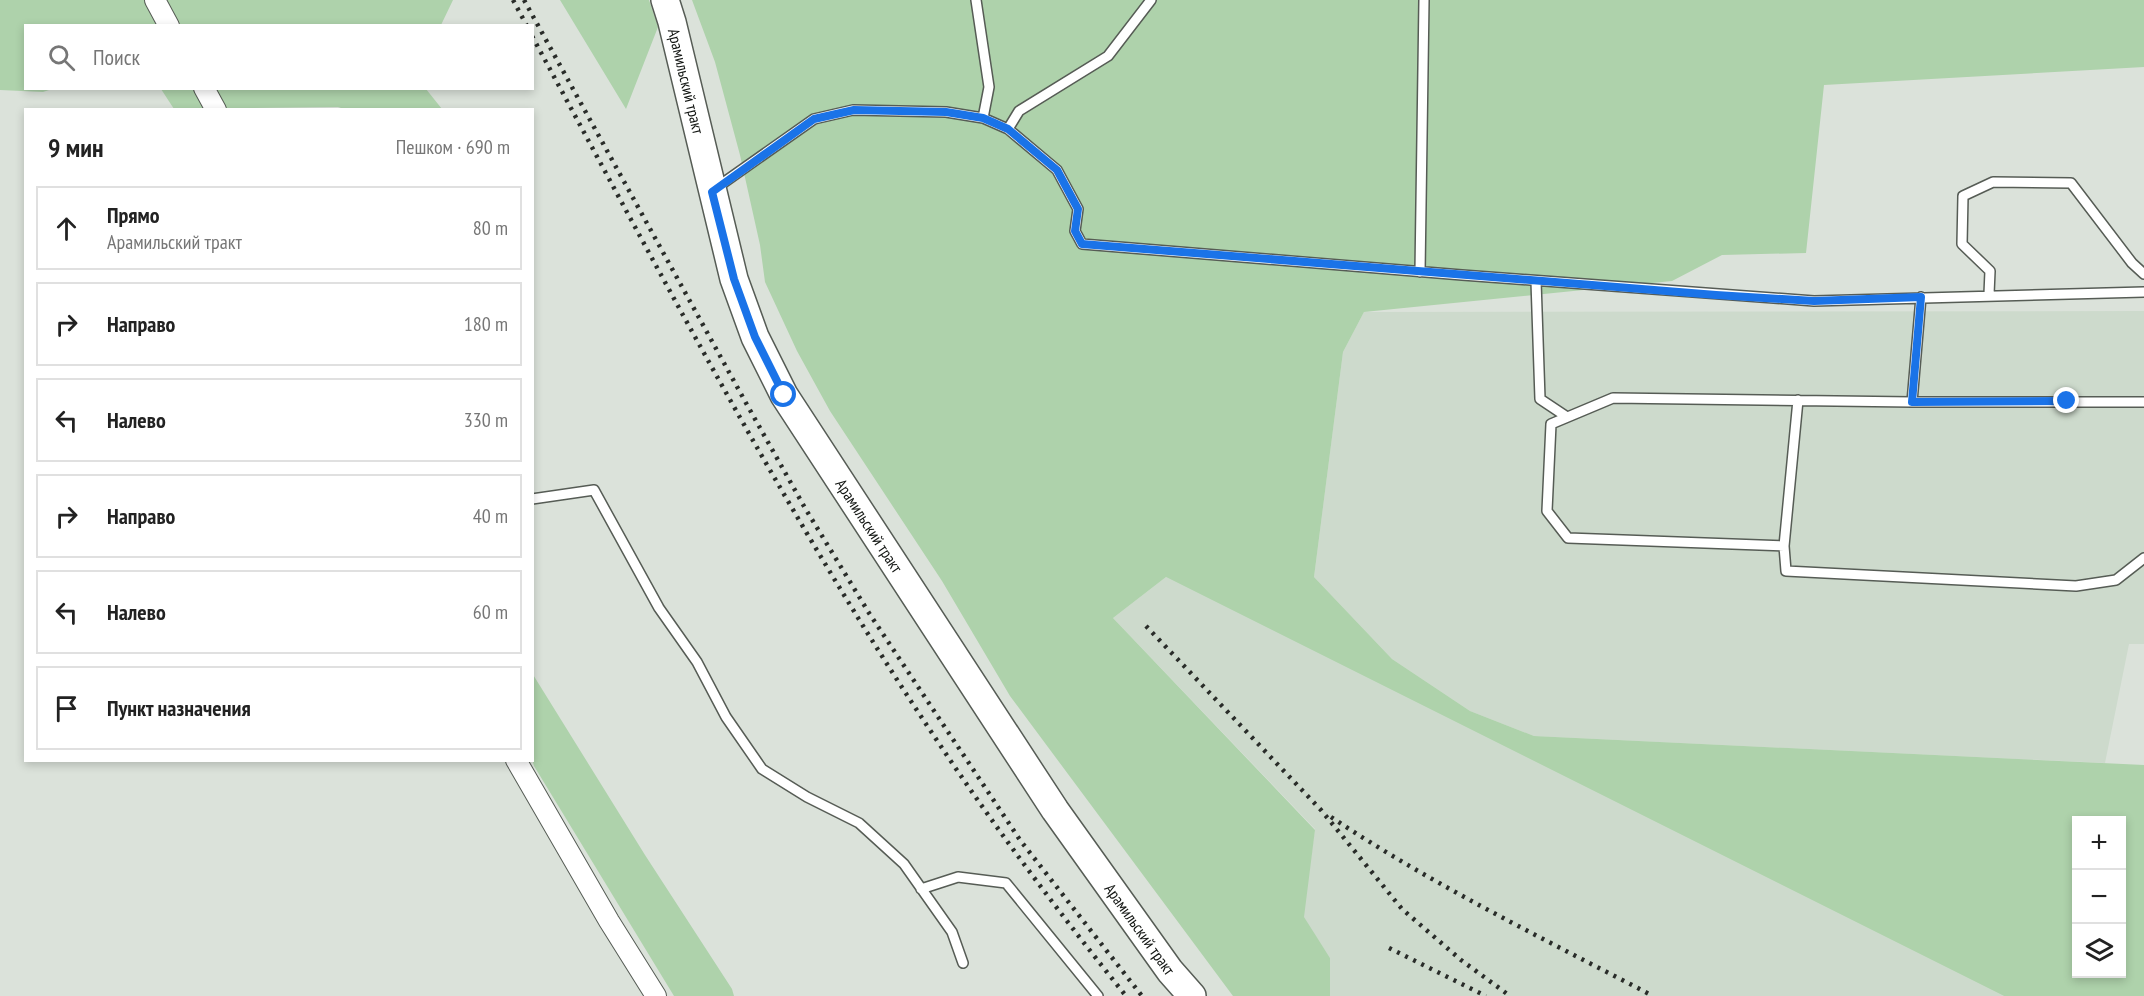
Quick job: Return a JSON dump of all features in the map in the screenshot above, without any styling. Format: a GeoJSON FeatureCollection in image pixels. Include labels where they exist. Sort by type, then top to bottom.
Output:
{"type":"FeatureCollection","features":[{"type":"Feature","properties":{"kind":"main road","name":"Арамильский тракт"},"geometry":{"type":"LineString","coordinates":[[665,0],[734,279],[755,337],[784,395],[1055,810],[1170,971],[1192,996]]}},
{"type":"Feature","properties":{"kind":"street"},"geometry":{"type":"LineString","coordinates":[[155,0],[168,24]]}},
{"type":"Feature","properties":{"kind":"street"},"geometry":{"type":"LineString","coordinates":[[205,90],[215,108]]}},
{"type":"Feature","properties":{"kind":"street"},"geometry":{"type":"LineString","coordinates":[[517,762],[609,921],[656,996]]}},
{"type":"Feature","properties":{"kind":"lane"},"geometry":{"type":"LineString","coordinates":[[976,0],[989,87],[983,118]]}},
{"type":"Feature","properties":{"kind":"lane"},"geometry":{"type":"LineString","coordinates":[[1008,129],[1018,111],[1108,56],[1151,0]]}},
{"type":"Feature","properties":{"kind":"lane"},"geometry":{"type":"LineString","coordinates":[[1420,272],[1424,0]]}},
{"type":"Feature","properties":{"kind":"lane"},"geometry":{"type":"LineString","coordinates":[[712,192],[814,119],[854,110],[946,112],[983,118],[1008,129],[1057,170],[1078,209],[1075,231],[1082,244],[1814,301],[1989,294],[2144,292]]}},
{"type":"Feature","properties":{"kind":"lane"},"geometry":{"type":"LineString","coordinates":[[1989,294],[1990,271],[1962,244],[1963,196],[1993,182],[2071,183],[2132,263],[2144,274]]}},
{"type":"Feature","properties":{"kind":"lane"},"geometry":{"type":"LineString","coordinates":[[1536,281],[1540,399],[1567,417]]}},
{"type":"Feature","properties":{"kind":"lane"},"geometry":{"type":"LineString","coordinates":[[1912,402],[1921,297]]}},
{"type":"Feature","properties":{"kind":"lane"},"geometry":{"type":"LineString","coordinates":[[1784,546],[1568,538],[1547,511],[1551,424],[1613,398],[2144,402]]}},
{"type":"Feature","properties":{"kind":"lane"},"geometry":{"type":"LineString","coordinates":[[1798,400],[1784,546],[1786,571],[2076,586],[2116,580],[2144,558]]}},
{"type":"Feature","properties":{"kind":"lane"},"geometry":{"type":"LineString","coordinates":[[534,499],[594,490],[659,608],[697,662],[726,717],[762,769],[807,797],[859,823],[904,864],[952,932],[963,963]]}},
{"type":"Feature","properties":{"kind":"lane"},"geometry":{"type":"LineString","coordinates":[[921,889],[958,877],[1006,883],[1098,996]]}},
{"type":"Feature","properties":{"kind":"shaded area"},"geometry":{"type":"Polygon","coordinates":[[[2144,311],[2144,644],[2129,644],[2105,763],[1534,736],[1470,711],[1392,659],[1314,577],[1343,352],[1364,312],[2144,311]]]}},
{"type":"Feature","properties":{"kind":"shaded area"},"geometry":{"type":"Polygon","coordinates":[[[1166,577],[2004,996],[1330,996],[1330,958],[1303,917],[1315,829],[1113,618],[1166,577]]]}},
{"type":"Feature","properties":{"kind":"green space"},"geometry":{"type":"Polygon","coordinates":[[[0,0],[453,0],[441,24],[24,24],[24,90],[49,90],[43,92],[0,90],[0,0]]]}},
{"type":"Feature","properties":{"kind":"green space"},"geometry":{"type":"Polygon","coordinates":[[[560,0],[649,0],[658,27],[626,109],[560,0]]]}},
{"type":"Feature","properties":{"kind":"green space"},"geometry":{"type":"Polygon","coordinates":[[[692,0],[2144,0],[2144,67],[1824,85],[1806,253],[1722,255],[1672,281],[1364,312],[1343,352],[1314,577],[1392,659],[1470,711],[1534,736],[2144,765],[2144,996],[2004,996],[1166,577],[1113,618],[1315,830],[1304,917],[1330,958],[1330,996],[1233,996],[1010,696],[942,581],[830,411],[797,351],[765,282],[760,245],[740,155],[715,62],[692,0]]]}},
{"type":"Feature","properties":{"kind":"green space"},"geometry":{"type":"Polygon","coordinates":[[[162,90],[427,90],[441,108],[338,107],[173,108],[162,90]]]}},
{"type":"Feature","properties":{"kind":"green space"},"geometry":{"type":"Polygon","coordinates":[[[534,676],[645,855],[732,989],[734,996],[674,996],[534,766],[534,676]]]}},
{"type":"Feature","properties":{"kind":"railway"},"geometry":{"type":"LineString","coordinates":[[513,0],[526,24]]}},
{"type":"Feature","properties":{"kind":"railway"},"geometry":{"type":"LineString","coordinates":[[524,0],[805,508],[869,613],[1020,840],[1142,996]]}},
{"type":"Feature","properties":{"kind":"railway"},"geometry":{"type":"LineString","coordinates":[[534,40],[678,306],[830,573],[984,810],[1126,996]]}},
{"type":"Feature","properties":{"kind":"railway"},"geometry":{"type":"LineString","coordinates":[[1146,626],[1321,810],[1402,909],[1461,960],[1510,996]]}},
{"type":"Feature","properties":{"kind":"railway"},"geometry":{"type":"LineString","coordinates":[[1331,817],[1409,866],[1653,996]]}},
{"type":"Feature","properties":{"kind":"railway"},"geometry":{"type":"LineString","coordinates":[[1389,948],[1486,996]]}},
{"type":"Feature","properties":{"kind":"route"},"geometry":{"type":"LineString","coordinates":[[784,395],[755,337],[734,279],[712,192],[814,119],[854,110],[946,112],[983,118],[1008,129],[1057,170],[1078,209],[1075,231],[1082,244],[1716,295],[1814,301],[1921,297],[1912,402],[2067,401]]}}]}
